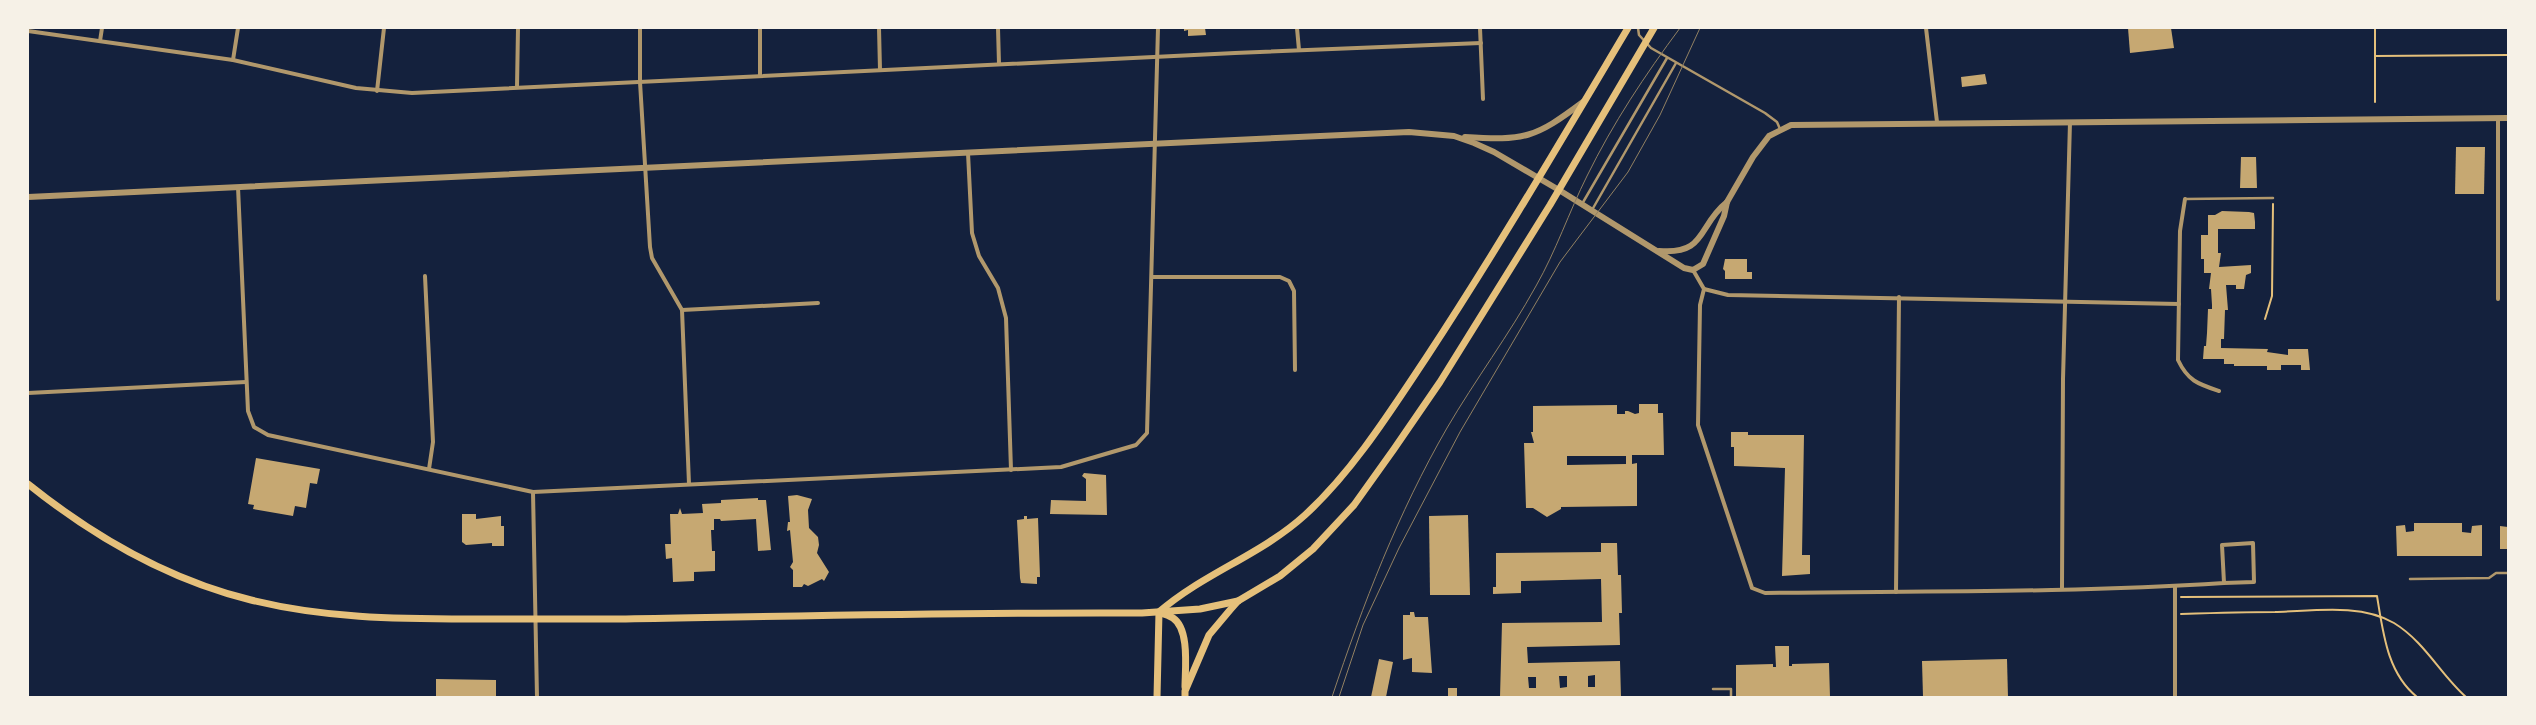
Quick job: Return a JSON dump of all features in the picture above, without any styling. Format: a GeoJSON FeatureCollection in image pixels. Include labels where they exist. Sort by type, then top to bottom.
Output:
{"type":"FeatureCollection","features":[{"type":"Feature","properties":{"kind":"main road"},"geometry":{"type":"LineString","coordinates":[[1159,612],[1199,582],[1280,537],[1306,514],[1349,467],[1438,339],[1539,179],[1628,28]]}},
{"type":"Feature","properties":{"kind":"main road"},"geometry":{"type":"LineString","coordinates":[[1185,694],[1209,635],[1238,601],[1280,576],[1313,548],[1354,505],[1440,382],[1559,190],[1654,28]]}},
{"type":"Feature","properties":{"kind":"main road"},"geometry":{"type":"LineString","coordinates":[[28,484],[81,523],[114,544],[160,567],[207,587],[249,600],[304,611],[383,619],[536,620],[1159,612],[1200,609],[1238,601]]}},
{"type":"Feature","properties":{"kind":"main road"},"geometry":{"type":"LineString","coordinates":[[1159,612],[1173,618],[1179,624],[1184,639],[1185,694]]}},
{"type":"Feature","properties":{"kind":"main road"},"geometry":{"type":"LineString","coordinates":[[1157,697],[1159,612]]}},
{"type":"Feature","properties":{"kind":"street"},"geometry":{"type":"LineString","coordinates":[[100,41],[102,28]]}},
{"type":"Feature","properties":{"kind":"street"},"geometry":{"type":"LineString","coordinates":[[233,60],[238,28]]}},
{"type":"Feature","properties":{"kind":"street"},"geometry":{"type":"LineString","coordinates":[[377,91],[384,28]]}},
{"type":"Feature","properties":{"kind":"street"},"geometry":{"type":"LineString","coordinates":[[517,87],[518,28]]}},
{"type":"Feature","properties":{"kind":"street"},"geometry":{"type":"LineString","coordinates":[[640,28],[640,82],[650,247],[652,258],[682,310],[689,484]]}},
{"type":"Feature","properties":{"kind":"street"},"geometry":{"type":"LineString","coordinates":[[760,28],[760,76]]}},
{"type":"Feature","properties":{"kind":"street"},"geometry":{"type":"LineString","coordinates":[[879,28],[880,70]]}},
{"type":"Feature","properties":{"kind":"street"},"geometry":{"type":"LineString","coordinates":[[998,28],[999,64]]}},
{"type":"Feature","properties":{"kind":"street"},"geometry":{"type":"LineString","coordinates":[[238,188],[246,382],[250,420],[260,432],[534,492],[1061,467],[1136,445],[1147,433],[1158,28]]}},
{"type":"Feature","properties":{"kind":"street"},"geometry":{"type":"LineString","coordinates":[[1297,28],[1299,50]]}},
{"type":"Feature","properties":{"kind":"street"},"geometry":{"type":"LineString","coordinates":[[1480,28],[1483,99]]}},
{"type":"Feature","properties":{"kind":"street"},"geometry":{"type":"LineString","coordinates":[[1926,28],[1937,122]]}},
{"type":"Feature","properties":{"kind":"street"},"geometry":{"type":"LineString","coordinates":[[28,31],[233,60],[377,91],[412,93],[999,64],[1480,43]]}},
{"type":"Feature","properties":{"kind":"street"},"geometry":{"type":"LineString","coordinates":[[28,197],[1404,132],[1504,139],[1531,136],[1549,127],[1584,101]]}},
{"type":"Feature","properties":{"kind":"street"},"geometry":{"type":"LineString","coordinates":[[2498,118],[2498,299]]}},
{"type":"Feature","properties":{"kind":"street"},"geometry":{"type":"LineString","coordinates":[[1454,136],[1494,152],[1582,204],[1684,268],[1693,270],[1703,264],[1724,216],[1727,202],[1758,149],[1769,136],[1780,128],[1791,125],[1826,123],[2508,118]]}},
{"type":"Feature","properties":{"kind":"street"},"geometry":{"type":"LineString","coordinates":[[2062,588],[2063,379],[2070,122]]}},
{"type":"Feature","properties":{"kind":"street"},"geometry":{"type":"LineString","coordinates":[[968,153],[972,233],[979,256],[998,288],[1006,318],[1012,470]]}},
{"type":"Feature","properties":{"kind":"street"},"geometry":{"type":"LineString","coordinates":[[2185,198],[2180,231],[2178,360],[2186,376],[2198,384],[2219,391]]}},
{"type":"Feature","properties":{"kind":"street"},"geometry":{"type":"LineString","coordinates":[[1658,251],[1678,252],[1693,246],[1715,211],[1727,202]]}},
{"type":"Feature","properties":{"kind":"street"},"geometry":{"type":"LineString","coordinates":[[1693,270],[1704,289],[1700,305],[1698,425],[1752,588],[1765,593],[1896,592],[2175,586],[2254,582],[2253,543],[2222,545],[2224,583]]}},
{"type":"Feature","properties":{"kind":"street"},"geometry":{"type":"LineString","coordinates":[[425,276],[433,442],[429,469]]}},
{"type":"Feature","properties":{"kind":"street"},"geometry":{"type":"LineString","coordinates":[[1152,277],[1280,278],[1289,281],[1294,291],[1294,370]]}},
{"type":"Feature","properties":{"kind":"street"},"geometry":{"type":"LineString","coordinates":[[1704,289],[1728,295],[1899,297],[2179,304]]}},
{"type":"Feature","properties":{"kind":"street"},"geometry":{"type":"LineString","coordinates":[[1896,592],[1899,297]]}},
{"type":"Feature","properties":{"kind":"street"},"geometry":{"type":"LineString","coordinates":[[682,310],[818,302]]}},
{"type":"Feature","properties":{"kind":"street"},"geometry":{"type":"LineString","coordinates":[[28,393],[246,382]]}},
{"type":"Feature","properties":{"kind":"street"},"geometry":{"type":"LineString","coordinates":[[534,492],[537,697]]}},
{"type":"Feature","properties":{"kind":"street"},"geometry":{"type":"LineString","coordinates":[[2175,586],[2175,697]]}},
{"type":"Feature","properties":{"kind":"lane"},"geometry":{"type":"LineString","coordinates":[[1638,28],[1645,43],[1676,63],[1700,74],[1766,113],[1777,122],[1780,128]]}},
{"type":"Feature","properties":{"kind":"lane"},"geometry":{"type":"LineString","coordinates":[[1582,204],[1668,58]]}},
{"type":"Feature","properties":{"kind":"lane"},"geometry":{"type":"LineString","coordinates":[[1591,210],[1676,63]]}},
{"type":"Feature","properties":{"kind":"lane"},"geometry":{"type":"LineString","coordinates":[[2185,198],[2273,198]]}},
{"type":"Feature","properties":{"kind":"lane"},"geometry":{"type":"LineString","coordinates":[[2410,579],[2489,578],[2496,573],[2508,572]]}},
{"type":"Feature","properties":{"kind":"lane"},"geometry":{"type":"LineString","coordinates":[[1713,689],[1730,689],[1731,697]]}},
{"type":"Feature","properties":{"kind":"path"},"geometry":{"type":"LineString","coordinates":[[2375,28],[2375,102]]}},
{"type":"Feature","properties":{"kind":"path"},"geometry":{"type":"LineString","coordinates":[[2375,56],[2508,55]]}},
{"type":"Feature","properties":{"kind":"path"},"geometry":{"type":"LineString","coordinates":[[2265,319],[2272,296],[2273,198]]}},
{"type":"Feature","properties":{"kind":"path"},"geometry":{"type":"LineString","coordinates":[[2176,597],[2377,596],[2386,644],[2395,668],[2407,688],[2417,697]]}},
{"type":"Feature","properties":{"kind":"path"},"geometry":{"type":"LineString","coordinates":[[2176,614],[2347,611],[2380,617],[2394,623],[2421,645],[2452,686],[2466,697]]}},
{"type":"Feature","properties":{"kind":"building"},"geometry":{"type":"Polygon","coordinates":[[[1184,28],[1205,28],[1206,35],[1188,36],[1188,30],[1184,31],[1184,28]]]}},
{"type":"Feature","properties":{"kind":"building"},"geometry":{"type":"Polygon","coordinates":[[[2128,28],[2171,28],[2174,48],[2130,53],[2128,28]]]}},
{"type":"Feature","properties":{"kind":"building"},"geometry":{"type":"Polygon","coordinates":[[[1985,74],[1987,84],[1962,87],[1961,77],[1985,74]]]}},
{"type":"Feature","properties":{"kind":"building"},"geometry":{"type":"Polygon","coordinates":[[[2456,147],[2485,147],[2484,194],[2455,194],[2456,147]]]}},
{"type":"Feature","properties":{"kind":"building"},"geometry":{"type":"Polygon","coordinates":[[[2241,157],[2256,157],[2257,188],[2240,188],[2241,157]]]}},
{"type":"Feature","properties":{"kind":"building"},"geometry":{"type":"Polygon","coordinates":[[[2222,211],[2254,213],[2255,229],[2218,229],[2218,253],[2221,253],[2219,267],[2251,265],[2251,273],[2246,275],[2244,289],[2236,289],[2236,285],[2226,285],[2228,310],[2225,310],[2224,339],[2221,339],[2221,348],[2268,349],[2267,352],[2288,355],[2288,349],[2308,349],[2310,370],[2301,370],[2301,365],[2281,365],[2281,370],[2267,370],[2267,366],[2234,366],[2234,364],[2224,364],[2224,359],[2203,359],[2204,346],[2206,346],[2208,309],[2212,309],[2212,305],[2211,289],[2209,289],[2211,273],[2204,273],[2204,259],[2201,259],[2201,235],[2208,235],[2208,215],[2215,215],[2222,211]]]}},
{"type":"Feature","properties":{"kind":"building"},"geometry":{"type":"Polygon","coordinates":[[[1725,259],[1747,259],[1747,272],[1752,272],[1752,279],[1725,279],[1725,271],[1723,269],[1725,259]]]}},
{"type":"Feature","properties":{"kind":"building"},"geometry":{"type":"Polygon","coordinates":[[[1639,404],[1658,404],[1658,413],[1663,413],[1664,455],[1632,455],[1632,464],[1637,463],[1637,506],[1561,507],[1561,509],[1547,517],[1533,508],[1526,508],[1524,443],[1534,443],[1531,432],[1533,432],[1533,406],[1617,405],[1617,414],[1625,414],[1625,411],[1635,414],[1639,413],[1639,404]],[[1567,456],[1567,465],[1626,464],[1626,456],[1567,456]]]}},
{"type":"Feature","properties":{"kind":"building"},"geometry":{"type":"Polygon","coordinates":[[[1731,432],[1748,432],[1748,435],[1804,435],[1802,555],[1810,555],[1810,574],[1782,576],[1785,468],[1734,466],[1734,447],[1731,447],[1731,432]]]}},
{"type":"Feature","properties":{"kind":"building"},"geometry":{"type":"Polygon","coordinates":[[[256,458],[320,469],[317,484],[310,483],[306,508],[295,506],[293,516],[253,509],[254,505],[248,504],[256,458]]]}},
{"type":"Feature","properties":{"kind":"building"},"geometry":{"type":"Polygon","coordinates":[[[1084,473],[1106,475],[1107,515],[1050,514],[1051,500],[1086,501],[1086,479],[1082,476],[1084,473]]]}},
{"type":"Feature","properties":{"kind":"building"},"geometry":{"type":"Polygon","coordinates":[[[797,495],[812,499],[808,510],[809,528],[818,537],[819,545],[817,553],[829,572],[824,581],[822,579],[808,586],[804,584],[802,587],[793,587],[793,570],[790,567],[793,562],[790,530],[787,531],[788,522],[790,522],[788,496],[797,495]]]}},
{"type":"Feature","properties":{"kind":"building"},"geometry":{"type":"Polygon","coordinates":[[[758,498],[758,500],[766,500],[771,550],[758,551],[756,519],[721,521],[720,519],[714,519],[714,530],[711,530],[712,551],[715,551],[715,571],[694,572],[694,581],[673,582],[672,558],[666,559],[665,544],[671,544],[670,514],[678,514],[680,508],[682,514],[703,513],[702,504],[721,503],[721,500],[758,498]]]}},
{"type":"Feature","properties":{"kind":"building"},"geometry":{"type":"Polygon","coordinates":[[[462,514],[476,514],[476,519],[501,516],[501,526],[504,526],[504,546],[492,546],[492,543],[466,545],[462,542],[462,514]]]}},
{"type":"Feature","properties":{"kind":"building"},"geometry":{"type":"Polygon","coordinates":[[[1468,515],[1470,595],[1430,595],[1429,516],[1468,515]]]}},
{"type":"Feature","properties":{"kind":"building"},"geometry":{"type":"Polygon","coordinates":[[[1024,516],[1027,516],[1027,519],[1038,518],[1040,577],[1037,577],[1037,584],[1021,583],[1020,578],[1017,520],[1024,519],[1024,516]]]}},
{"type":"Feature","properties":{"kind":"building"},"geometry":{"type":"Polygon","coordinates":[[[2414,523],[2462,523],[2462,532],[2471,533],[2472,526],[2482,525],[2482,556],[2397,556],[2396,526],[2405,525],[2406,532],[2414,531],[2414,523]]]}},
{"type":"Feature","properties":{"kind":"building"},"geometry":{"type":"Polygon","coordinates":[[[2500,526],[2508,527],[2508,549],[2500,549],[2500,526]]]}},
{"type":"Feature","properties":{"kind":"building"},"geometry":{"type":"Polygon","coordinates":[[[1601,543],[1617,543],[1618,575],[1621,575],[1622,613],[1619,613],[1620,645],[1527,647],[1528,663],[1620,661],[1621,697],[1500,697],[1502,623],[1602,622],[1601,579],[1521,581],[1521,593],[1493,594],[1493,587],[1496,587],[1496,553],[1601,552],[1601,543]],[[1595,675],[1588,676],[1588,687],[1595,687],[1595,675]],[[1559,676],[1560,688],[1567,687],[1567,676],[1559,676]],[[1528,677],[1529,688],[1536,688],[1536,677],[1528,677]]]}},
{"type":"Feature","properties":{"kind":"building"},"geometry":{"type":"Polygon","coordinates":[[[1410,612],[1414,612],[1415,617],[1428,617],[1432,673],[1412,672],[1412,658],[1403,660],[1403,615],[1410,615],[1410,612]]]}},
{"type":"Feature","properties":{"kind":"building"},"geometry":{"type":"Polygon","coordinates":[[[1775,646],[1789,646],[1789,666],[1792,666],[1792,664],[1829,663],[1830,697],[1736,697],[1736,665],[1773,664],[1773,667],[1776,667],[1775,646]]]}},
{"type":"Feature","properties":{"kind":"building"},"geometry":{"type":"Polygon","coordinates":[[[1379,659],[1393,662],[1386,697],[1371,697],[1379,659]]]}},
{"type":"Feature","properties":{"kind":"building"},"geometry":{"type":"Polygon","coordinates":[[[2007,659],[2008,697],[1923,697],[1922,661],[2007,659]]]}},
{"type":"Feature","properties":{"kind":"building"},"geometry":{"type":"Polygon","coordinates":[[[436,679],[496,680],[496,697],[436,697],[436,679]]]}},
{"type":"Feature","properties":{"kind":"building"},"geometry":{"type":"Polygon","coordinates":[[[1448,688],[1457,688],[1457,697],[1448,697],[1448,688]]]}},
{"type":"Feature","properties":{"kind":"tram line"},"geometry":{"type":"LineString","coordinates":[[1332,697],[1369,593],[1397,526],[1429,460],[1458,410],[1515,322],[1536,286],[1550,259],[1587,176],[1619,118],[1654,64],[1680,28]]}},
{"type":"Feature","properties":{"kind":"tram line"},"geometry":{"type":"LineString","coordinates":[[1339,697],[1363,625],[1399,548],[1460,432],[1560,262],[1628,172],[1660,115],[1700,28]]}}]}
